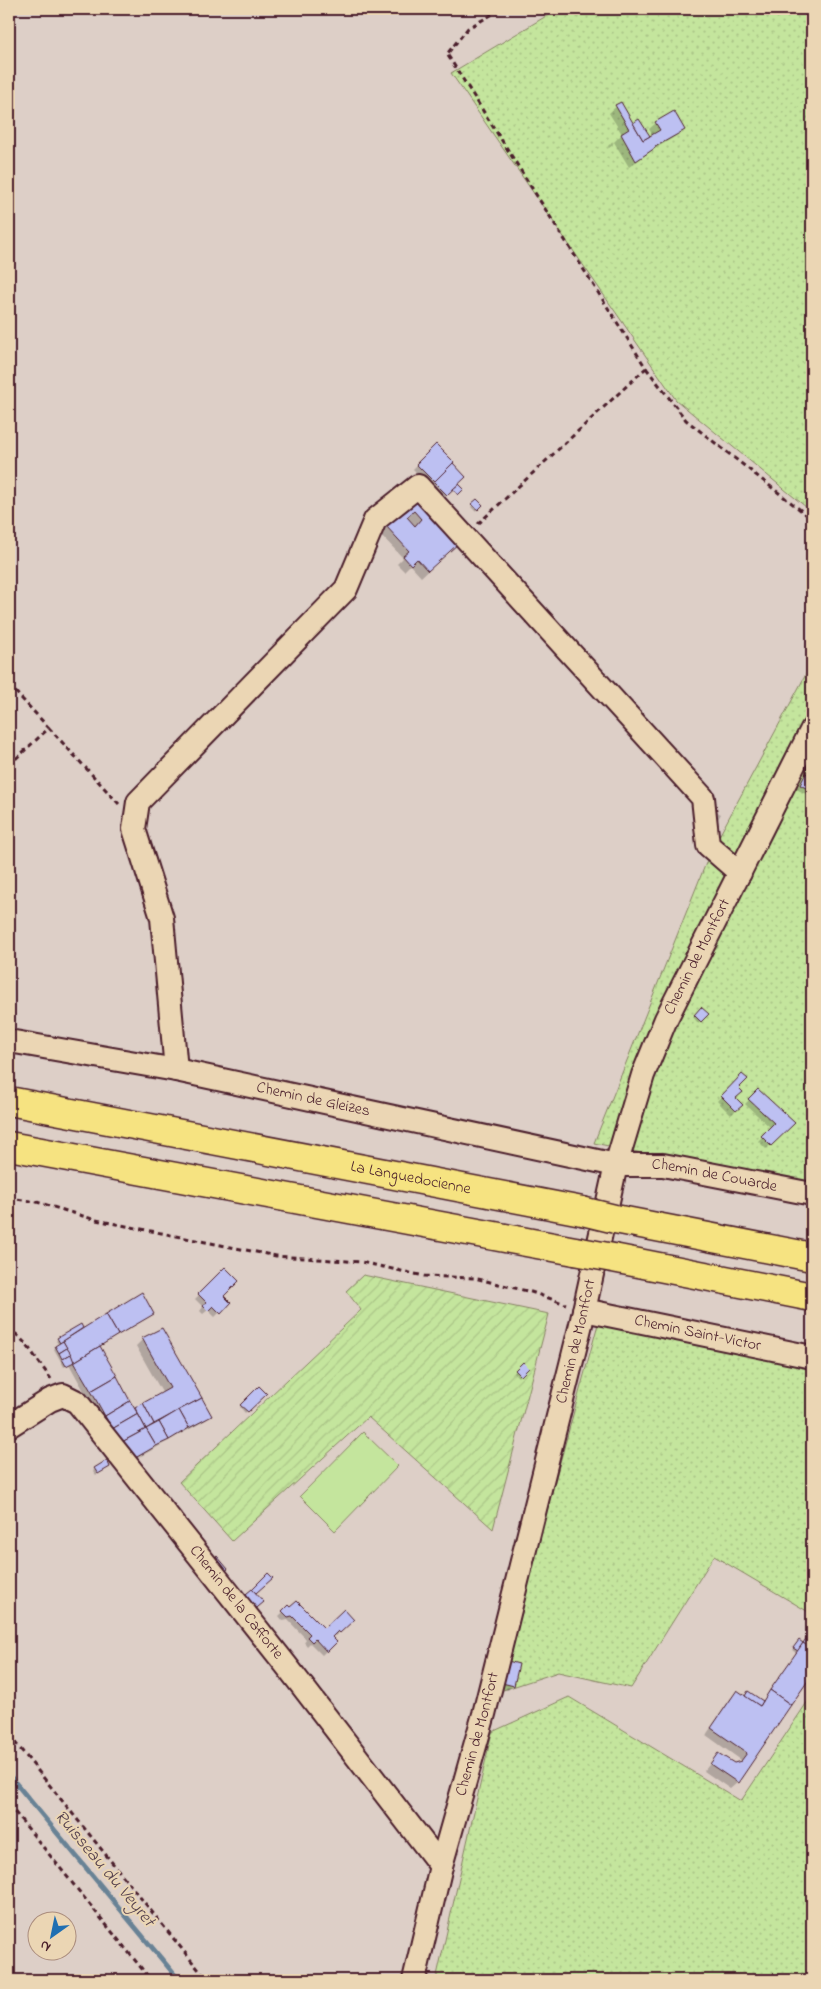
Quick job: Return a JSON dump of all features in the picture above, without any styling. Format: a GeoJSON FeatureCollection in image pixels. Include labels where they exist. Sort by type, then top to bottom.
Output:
{"type":"FeatureCollection","features":[{"type":"Feature","properties":{"kind":"highway","name":"La Languedocienne"},"geometry":{"type":"LineString","coordinates":[[9,1101],[812,1257]]}},
{"type":"Feature","properties":{"kind":"highway"},"geometry":{"type":"LineString","coordinates":[[9,1146],[613,1258],[812,1297]]}},
{"type":"Feature","properties":{"kind":"street"},"geometry":{"type":"LineString","coordinates":[[176,1070],[162,918],[134,829],[138,802],[346,589],[375,520],[418,486],[703,798],[708,845],[740,873]]}},
{"type":"Feature","properties":{"kind":"street","name":"Chemin de Montfort"},"geometry":{"type":"LineString","coordinates":[[414,1980],[441,1866],[484,1714],[584,1310],[616,1165],[642,1075],[666,1019],[812,730]]}},
{"type":"Feature","properties":{"kind":"street","name":"Chemin de Gleizes"},"geometry":{"type":"LineString","coordinates":[[9,1041],[176,1070],[616,1165]]}},
{"type":"Feature","properties":{"kind":"street","name":"Chemin de Couarde"},"geometry":{"type":"LineString","coordinates":[[616,1165],[663,1165],[812,1194]]}},
{"type":"Feature","properties":{"kind":"street","name":"Chemin Saint-Victor"},"geometry":{"type":"LineString","coordinates":[[584,1310],[812,1357]]}},
{"type":"Feature","properties":{"kind":"street"},"geometry":{"type":"LineString","coordinates":[[9,1426],[50,1400],[63,1395]]}},
{"type":"Feature","properties":{"kind":"street","name":"Chemin de la Cafforte"},"geometry":{"type":"LineString","coordinates":[[63,1395],[77,1402],[286,1665],[441,1866]]}},
{"type":"Feature","properties":{"kind":"path"},"geometry":{"type":"LineString","coordinates":[[502,9],[468,28],[447,54],[646,368],[686,420],[812,519]]}},
{"type":"Feature","properties":{"kind":"path"},"geometry":{"type":"LineString","coordinates":[[464,537],[646,368]]}},
{"type":"Feature","properties":{"kind":"path"},"geometry":{"type":"LineString","coordinates":[[9,685],[121,807],[138,802]]}},
{"type":"Feature","properties":{"kind":"path"},"geometry":{"type":"LineString","coordinates":[[9,765],[49,728]]}},
{"type":"Feature","properties":{"kind":"path"},"geometry":{"type":"LineString","coordinates":[[9,1198],[37,1202],[96,1220],[276,1256],[361,1262],[424,1276],[474,1278],[531,1292],[584,1310]]}},
{"type":"Feature","properties":{"kind":"path"},"geometry":{"type":"LineString","coordinates":[[9,1327],[26,1344],[63,1395]]}},
{"type":"Feature","properties":{"kind":"path"},"geometry":{"type":"LineString","coordinates":[[9,1735],[206,1980]]}},
{"type":"Feature","properties":{"kind":"path"},"geometry":{"type":"LineString","coordinates":[[9,1805],[151,1980]]}},
{"type":"Feature","properties":{"kind":"green space"},"geometry":{"type":"Polygon","coordinates":[[[558,9],[812,9],[812,512],[676,400],[451,73],[558,9]]]}},
{"type":"Feature","properties":{"kind":"green space"},"geometry":{"type":"Polygon","coordinates":[[[812,663],[812,1188],[594,1143],[710,853],[812,663]]]}},
{"type":"Feature","properties":{"kind":"green space"},"geometry":{"type":"Polygon","coordinates":[[[363,1275],[549,1314],[493,1529],[368,1417],[232,1541],[179,1482],[361,1310],[346,1291],[363,1275]]]}},
{"type":"Feature","properties":{"kind":"green space"},"geometry":{"type":"Polygon","coordinates":[[[598,1324],[812,1366],[812,1614],[714,1556],[631,1688],[558,1672],[497,1692],[598,1324]]]}},
{"type":"Feature","properties":{"kind":"green space"},"geometry":{"type":"Polygon","coordinates":[[[363,1432],[398,1466],[335,1531],[300,1496],[363,1432]]]}},
{"type":"Feature","properties":{"kind":"green space"},"geometry":{"type":"Polygon","coordinates":[[[812,1695],[812,1980],[436,1980],[492,1732],[569,1697],[741,1801],[812,1695]]]}},
{"type":"Feature","properties":{"kind":"building"},"geometry":{"type":"Polygon","coordinates":[[[621,102],[643,140],[660,130],[655,122],[674,111],[685,130],[655,147],[636,161],[621,134],[629,129],[615,105],[621,102]]]}},
{"type":"Feature","properties":{"kind":"building"},"geometry":{"type":"Polygon","coordinates":[[[639,119],[650,136],[643,140],[633,123],[639,119]]]}},
{"type":"Feature","properties":{"kind":"building"},"geometry":{"type":"Polygon","coordinates":[[[436,444],[454,462],[434,482],[416,464],[436,444]]]}},
{"type":"Feature","properties":{"kind":"building"},"geometry":{"type":"Polygon","coordinates":[[[453,463],[466,477],[447,495],[434,482],[453,463]]]}},
{"type":"Feature","properties":{"kind":"building"},"geometry":{"type":"Polygon","coordinates":[[[459,484],[464,489],[458,495],[453,489],[459,484]]]}},
{"type":"Feature","properties":{"kind":"building"},"geometry":{"type":"Polygon","coordinates":[[[416,497],[459,543],[428,571],[417,559],[411,565],[403,556],[409,551],[386,526],[416,497]],[[414,511],[407,517],[415,526],[421,519],[414,511]]]}},
{"type":"Feature","properties":{"kind":"building"},"geometry":{"type":"Polygon","coordinates":[[[477,499],[483,505],[478,510],[471,504],[477,499]]]}},
{"type":"Feature","properties":{"kind":"building"},"geometry":{"type":"Polygon","coordinates":[[[812,771],[812,791],[800,785],[806,773],[810,776],[812,771]]]}},
{"type":"Feature","properties":{"kind":"building"},"geometry":{"type":"Polygon","coordinates":[[[701,1007],[709,1014],[701,1022],[694,1015],[701,1007]]]}},
{"type":"Feature","properties":{"kind":"building"},"geometry":{"type":"Polygon","coordinates":[[[742,1074],[748,1079],[739,1088],[743,1092],[736,1098],[743,1105],[736,1111],[721,1096],[742,1074]]]}},
{"type":"Feature","properties":{"kind":"building"},"geometry":{"type":"Polygon","coordinates":[[[758,1089],[795,1123],[771,1146],[761,1136],[774,1123],[748,1099],[758,1089]]]}},
{"type":"Feature","properties":{"kind":"building"},"geometry":{"type":"Polygon","coordinates":[[[225,1267],[239,1281],[224,1296],[231,1303],[221,1314],[213,1306],[208,1311],[203,1306],[206,1302],[198,1294],[225,1267]]]}},
{"type":"Feature","properties":{"kind":"building"},"geometry":{"type":"Polygon","coordinates":[[[142,1292],[154,1314],[118,1335],[106,1314],[142,1292]]]}},
{"type":"Feature","properties":{"kind":"building"},"geometry":{"type":"Polygon","coordinates":[[[106,1314],[118,1335],[74,1362],[63,1341],[106,1314]]]}},
{"type":"Feature","properties":{"kind":"building"},"geometry":{"type":"Polygon","coordinates":[[[81,1324],[83,1328],[60,1343],[57,1338],[81,1324]]]}},
{"type":"Feature","properties":{"kind":"building"},"geometry":{"type":"Polygon","coordinates":[[[162,1328],[202,1398],[154,1424],[143,1403],[170,1388],[142,1338],[162,1328]]]}},
{"type":"Feature","properties":{"kind":"building"},"geometry":{"type":"Polygon","coordinates":[[[63,1341],[67,1348],[59,1353],[55,1346],[63,1341]]]}},
{"type":"Feature","properties":{"kind":"building"},"geometry":{"type":"Polygon","coordinates":[[[100,1346],[117,1376],[91,1391],[74,1362],[100,1346]]]}},
{"type":"Feature","properties":{"kind":"building"},"geometry":{"type":"Polygon","coordinates":[[[67,1348],[71,1354],[62,1359],[59,1353],[67,1348]]]}},
{"type":"Feature","properties":{"kind":"building"},"geometry":{"type":"Polygon","coordinates":[[[71,1354],[74,1362],[66,1366],[62,1359],[71,1354]]]}},
{"type":"Feature","properties":{"kind":"building"},"geometry":{"type":"Polygon","coordinates":[[[523,1362],[529,1368],[521,1376],[515,1370],[523,1362]]]}},
{"type":"Feature","properties":{"kind":"building"},"geometry":{"type":"Polygon","coordinates":[[[117,1376],[130,1401],[105,1416],[91,1391],[117,1376]]]}},
{"type":"Feature","properties":{"kind":"building"},"geometry":{"type":"Polygon","coordinates":[[[259,1386],[267,1394],[248,1412],[240,1405],[259,1386]]]}},
{"type":"Feature","properties":{"kind":"building"},"geometry":{"type":"Polygon","coordinates":[[[202,1398],[212,1416],[189,1428],[179,1410],[202,1398]]]}},
{"type":"Feature","properties":{"kind":"building"},"geometry":{"type":"Polygon","coordinates":[[[130,1401],[138,1414],[112,1429],[105,1416],[130,1401]]]}},
{"type":"Feature","properties":{"kind":"building"},"geometry":{"type":"Polygon","coordinates":[[[143,1403],[154,1424],[146,1429],[135,1408],[143,1403]]]}},
{"type":"Feature","properties":{"kind":"building"},"geometry":{"type":"Polygon","coordinates":[[[179,1410],[189,1428],[169,1440],[159,1422],[179,1410]]]}},
{"type":"Feature","properties":{"kind":"building"},"geometry":{"type":"Polygon","coordinates":[[[138,1414],[146,1429],[120,1443],[112,1429],[138,1414]]]}},
{"type":"Feature","properties":{"kind":"building"},"geometry":{"type":"Polygon","coordinates":[[[159,1422],[169,1440],[156,1446],[146,1429],[159,1422]]]}},
{"type":"Feature","properties":{"kind":"building"},"geometry":{"type":"Polygon","coordinates":[[[146,1429],[156,1446],[130,1461],[120,1443],[146,1429]]]}},
{"type":"Feature","properties":{"kind":"building"},"geometry":{"type":"Polygon","coordinates":[[[107,1460],[110,1467],[98,1474],[94,1468],[107,1460]]]}},
{"type":"Feature","properties":{"kind":"building"},"geometry":{"type":"Polygon","coordinates":[[[217,1556],[228,1569],[222,1574],[211,1561],[217,1556]]]}},
{"type":"Feature","properties":{"kind":"building"},"geometry":{"type":"Polygon","coordinates":[[[268,1573],[273,1578],[256,1593],[252,1589],[268,1573]]]}},
{"type":"Feature","properties":{"kind":"building"},"geometry":{"type":"Polygon","coordinates":[[[252,1589],[264,1602],[252,1612],[241,1598],[252,1589]]]}},
{"type":"Feature","properties":{"kind":"building"},"geometry":{"type":"Polygon","coordinates":[[[297,1601],[324,1628],[344,1609],[354,1620],[340,1633],[338,1631],[332,1637],[337,1642],[327,1652],[315,1639],[312,1642],[307,1637],[310,1634],[292,1616],[288,1617],[282,1611],[288,1605],[290,1607],[297,1601]]]}},
{"type":"Feature","properties":{"kind":"building"},"geometry":{"type":"Polygon","coordinates":[[[812,1630],[812,1649],[803,1643],[812,1630]]]}},
{"type":"Feature","properties":{"kind":"building"},"geometry":{"type":"Polygon","coordinates":[[[799,1640],[803,1643],[798,1651],[793,1648],[799,1640]]]}},
{"type":"Feature","properties":{"kind":"building"},"geometry":{"type":"Polygon","coordinates":[[[803,1643],[812,1649],[812,1675],[791,1705],[770,1690],[803,1643]]]}},
{"type":"Feature","properties":{"kind":"building"},"geometry":{"type":"Polygon","coordinates":[[[504,1660],[519,1664],[514,1686],[498,1682],[504,1660]]]}},
{"type":"Feature","properties":{"kind":"building"},"geometry":{"type":"Polygon","coordinates":[[[737,1690],[760,1706],[770,1690],[791,1705],[738,1783],[710,1764],[718,1753],[734,1763],[741,1761],[747,1753],[711,1728],[737,1690]]]}},
{"type":"Feature","properties":{"kind":"building"},"geometry":{"type":"Polygon","coordinates":[[[748,1691],[763,1701],[760,1706],[745,1696],[748,1691]]]}},
{"type":"Feature","properties":{"kind":"waterway","name":"Ruisseau du Veyret"},"geometry":{"type":"LineString","coordinates":[[9,1775],[179,1980]]}}]}
